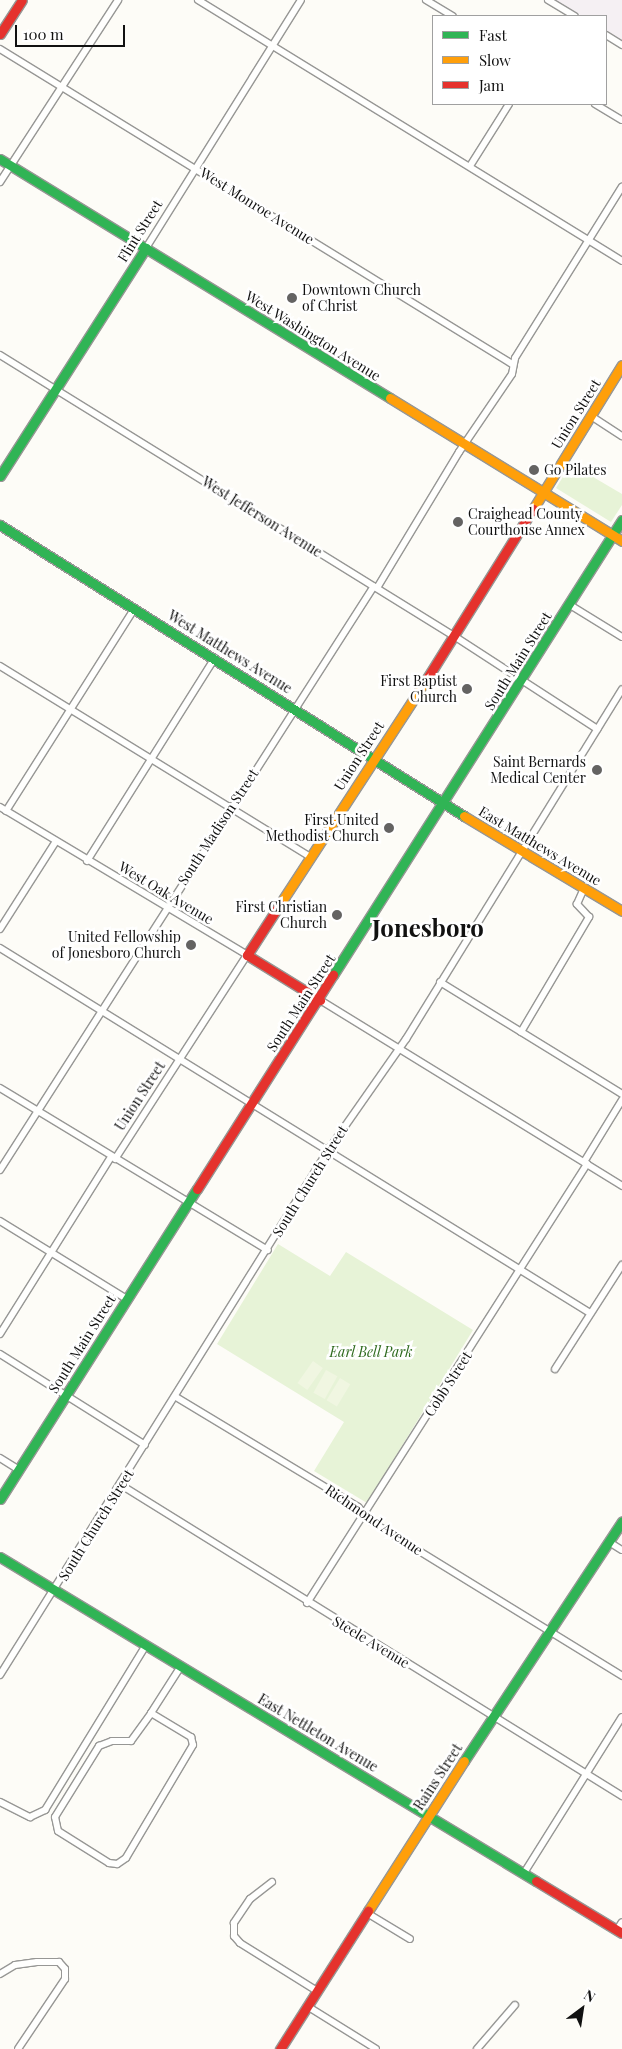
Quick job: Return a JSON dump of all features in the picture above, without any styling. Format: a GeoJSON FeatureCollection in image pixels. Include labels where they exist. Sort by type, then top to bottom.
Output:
{"type":"FeatureCollection","features":[{"type":"Feature","properties":{"kind":"main road"},"geometry":{"type":"LineString","coordinates":[[0,34],[22,0]]}},
{"type":"Feature","properties":{"kind":"main road","name":"West Washington Avenue"},"geometry":{"type":"LineString","coordinates":[[0,159],[622,541]]}},
{"type":"Feature","properties":{"kind":"main road","name":"Flint Street"},"geometry":{"type":"LineString","coordinates":[[0,476],[146,248]]}},
{"type":"Feature","properties":{"kind":"main road","name":"Union Street"},"geometry":{"type":"LineString","coordinates":[[247,956],[454,636],[622,366]]}},
{"type":"Feature","properties":{"kind":"main road","name":"South Main Street"},"geometry":{"type":"LineString","coordinates":[[0,1499],[320,1000],[622,520]]}},
{"type":"Feature","properties":{"kind":"main road","name":"West Matthews Avenue"},"geometry":{"type":"LineString","coordinates":[[0,525],[215,658],[444,804]]}},
{"type":"Feature","properties":{"kind":"main road","name":"East Matthews Avenue"},"geometry":{"type":"LineString","coordinates":[[444,804],[622,912]]}},
{"type":"Feature","properties":{"kind":"main road","name":"West Oak Avenue"},"geometry":{"type":"LineString","coordinates":[[247,956],[320,1000]]}},
{"type":"Feature","properties":{"kind":"main road","name":"Rains Street"},"geometry":{"type":"LineString","coordinates":[[280,2049],[547,1632],[622,1521]]}},
{"type":"Feature","properties":{"kind":"main road","name":"East Nettleton Avenue"},"geometry":{"type":"LineString","coordinates":[[0,1558],[620,1929]]}},
{"type":"Feature","properties":{"kind":"street"},"geometry":{"type":"LineString","coordinates":[[0,182],[118,0]]}},
{"type":"Feature","properties":{"kind":"street"},"geometry":{"type":"LineString","coordinates":[[198,0],[622,261]]}},
{"type":"Feature","properties":{"kind":"street","name":"Flint Street"},"geometry":{"type":"LineString","coordinates":[[146,248],[301,0]]}},
{"type":"Feature","properties":{"kind":"street"},"geometry":{"type":"LineString","coordinates":[[426,0],[451,15]]}},
{"type":"Feature","properties":{"kind":"street"},"geometry":{"type":"LineString","coordinates":[[548,0],[565,14]]}},
{"type":"Feature","properties":{"kind":"street"},"geometry":{"type":"LineString","coordinates":[[607,36],[622,45]]}},
{"type":"Feature","properties":{"kind":"street","name":"West Monroe Avenue"},"geometry":{"type":"LineString","coordinates":[[0,49],[195,167],[512,364]]}},
{"type":"Feature","properties":{"kind":"street"},"geometry":{"type":"LineString","coordinates":[[470,166],[508,105]]}},
{"type":"Feature","properties":{"kind":"street"},"geometry":{"type":"LineString","coordinates":[[597,105],[622,120]]}},
{"type":"Feature","properties":{"kind":"street","name":"South Madison Street"},"geometry":{"type":"LineString","coordinates":[[0,1170],[166,908],[512,374],[512,364],[622,187]]}},
{"type":"Feature","properties":{"kind":"street","name":"West Jefferson Avenue"},"geometry":{"type":"LineString","coordinates":[[0,355],[454,636],[597,729]]}},
{"type":"Feature","properties":{"kind":"street"},"geometry":{"type":"LineString","coordinates":[[591,416],[622,436]]}},
{"type":"Feature","properties":{"kind":"street"},"geometry":{"type":"LineString","coordinates":[[570,605],[622,637]]}},
{"type":"Feature","properties":{"kind":"street"},"geometry":{"type":"LineString","coordinates":[[6,811],[134,609]]}},
{"type":"Feature","properties":{"kind":"street"},"geometry":{"type":"LineString","coordinates":[[87,861],[215,658]]}},
{"type":"Feature","properties":{"kind":"street"},"geometry":{"type":"LineString","coordinates":[[0,666],[310,857]]}},
{"type":"Feature","properties":{"kind":"street","name":"South Church Street"},"geometry":{"type":"LineString","coordinates":[[0,1675],[268,1250],[328,1149],[398,1048],[622,689]]}},
{"type":"Feature","properties":{"kind":"street","name":"West Oak Avenue"},"geometry":{"type":"LineString","coordinates":[[0,807],[247,956]]}},
{"type":"Feature","properties":{"kind":"street"},"geometry":{"type":"LineString","coordinates":[[0,929],[56,841]]}},
{"type":"Feature","properties":{"kind":"street"},"geometry":{"type":"LineString","coordinates":[[522,1032],[589,917],[577,904],[584,888]]}},
{"type":"Feature","properties":{"kind":"street"},"geometry":{"type":"LineString","coordinates":[[0,948],[328,1149],[590,1313]]}},
{"type":"Feature","properties":{"kind":"street","name":"Union Street"},"geometry":{"type":"LineString","coordinates":[[0,1334],[51,1252],[181,1059],[247,956]]}},
{"type":"Feature","properties":{"kind":"street"},"geometry":{"type":"LineString","coordinates":[[440,982],[622,1094]]}},
{"type":"Feature","properties":{"kind":"street"},"geometry":{"type":"LineString","coordinates":[[320,1000],[622,1186]]}},
{"type":"Feature","properties":{"kind":"street"},"geometry":{"type":"LineString","coordinates":[[0,1088],[268,1250]]}},
{"type":"Feature","properties":{"kind":"street","name":"Cobb Street"},"geometry":{"type":"LineString","coordinates":[[307,1603],[520,1270],[586,1163],[622,1100]]}},
{"type":"Feature","properties":{"kind":"street"},"geometry":{"type":"LineString","coordinates":[[0,1221],[127,1299]]}},
{"type":"Feature","properties":{"kind":"street"},"geometry":{"type":"LineString","coordinates":[[555,1369],[622,1265]]}},
{"type":"Feature","properties":{"kind":"street"},"geometry":{"type":"LineString","coordinates":[[0,1354],[146,1445]]}},
{"type":"Feature","properties":{"kind":"street","name":"Richmond Avenue"},"geometry":{"type":"LineString","coordinates":[[176,1397],[336,1494],[547,1632],[622,1676]]}},
{"type":"Feature","properties":{"kind":"street"},"geometry":{"type":"LineString","coordinates":[[0,1458],[18,1470]]}},
{"type":"Feature","properties":{"kind":"street","name":"Steele Avenue"},"geometry":{"type":"LineString","coordinates":[[121,1485],[307,1603],[622,1796]]}},
{"type":"Feature","properties":{"kind":"street"},"geometry":{"type":"LineString","coordinates":[[608,1542],[622,1550]]}},
{"type":"Feature","properties":{"kind":"street"},"geometry":{"type":"LineString","coordinates":[[0,1802],[30,1817],[45,1810],[146,1645]]}},
{"type":"Feature","properties":{"kind":"street"},"geometry":{"type":"LineString","coordinates":[[151,1713],[191,1737],[193,1745],[126,1858],[117,1864],[109,1863],[58,1831],[55,1817],[100,1746],[112,1741],[131,1741],[180,1666]]}},
{"type":"Feature","properties":{"kind":"street"},"geometry":{"type":"LineString","coordinates":[[524,1873],[622,1717]]}},
{"type":"Feature","properties":{"kind":"street"},"geometry":{"type":"LineString","coordinates":[[272,1882],[250,1899],[234,1923],[234,1936],[240,1943],[317,1991]]}},
{"type":"Feature","properties":{"kind":"street"},"geometry":{"type":"LineString","coordinates":[[367,1913],[410,1939]]}},
{"type":"Feature","properties":{"kind":"street"},"geometry":{"type":"LineString","coordinates":[[0,1974],[6,1968],[26,1963],[59,1962],[64,1966],[65,1979],[18,2049]]}},
{"type":"Feature","properties":{"kind":"street"},"geometry":{"type":"LineString","coordinates":[[477,2049],[515,2005]]}},
{"type":"Feature","properties":{"kind":"street"},"geometry":{"type":"LineString","coordinates":[[307,2006],[376,2049]]}},
{"type":"Feature","properties":{"kind":"shaded area"},"geometry":{"type":"Polygon","coordinates":[[[555,0],[622,0],[622,41],[607,32],[607,15],[580,15],[555,0]]]}},
{"type":"Feature","properties":{"kind":"green space"},"geometry":{"type":"Polygon","coordinates":[[[571,464],[622,494],[622,505],[611,522],[556,488],[571,464]]]}},
{"type":"Feature","properties":{"kind":"green space","name":"Earl Bell Park"},"geometry":{"type":"Polygon","coordinates":[[[278,1244],[330,1276],[346,1252],[473,1330],[367,1503],[314,1471],[344,1422],[217,1344],[278,1244]]]}},
{"type":"Feature","properties":{"kind":"green space"},"geometry":{"type":"Polygon","coordinates":[[[313,1361],[323,1368],[307,1390],[298,1383],[313,1361]]]}},
{"type":"Feature","properties":{"kind":"green space"},"geometry":{"type":"Polygon","coordinates":[[[326,1370],[337,1376],[325,1399],[313,1393],[326,1370]]]}},
{"type":"Feature","properties":{"kind":"green space"},"geometry":{"type":"Polygon","coordinates":[[[340,1378],[350,1384],[337,1406],[327,1400],[340,1378]]]}},
{"type":"Feature","properties":{"kind":"traffic: fast"},"geometry":{"type":"LineString","coordinates":[[0,159],[390,398]]}},
{"type":"Feature","properties":{"kind":"traffic: fast"},"geometry":{"type":"LineString","coordinates":[[0,476],[146,248]]}},
{"type":"Feature","properties":{"kind":"traffic: fast"},"geometry":{"type":"LineString","coordinates":[[333,975],[622,520]]}},
{"type":"Feature","properties":{"kind":"traffic: fast"},"geometry":{"type":"LineString","coordinates":[[0,525],[464,816]]}},
{"type":"Feature","properties":{"kind":"traffic: fast"},"geometry":{"type":"LineString","coordinates":[[0,1499],[197,1189]]}},
{"type":"Feature","properties":{"kind":"traffic: fast"},"geometry":{"type":"LineString","coordinates":[[464,1761],[622,1521]]}},
{"type":"Feature","properties":{"kind":"traffic: fast"},"geometry":{"type":"LineString","coordinates":[[0,1557],[536,1881]]}},
{"type":"Feature","properties":{"kind":"traffic: slow"},"geometry":{"type":"LineString","coordinates":[[533,509],[622,365]]}},
{"type":"Feature","properties":{"kind":"traffic: slow"},"geometry":{"type":"LineString","coordinates":[[390,398],[622,541]]}},
{"type":"Feature","properties":{"kind":"traffic: slow"},"geometry":{"type":"LineString","coordinates":[[280,904],[426,680]]}},
{"type":"Feature","properties":{"kind":"traffic: slow"},"geometry":{"type":"LineString","coordinates":[[464,816],[622,911]]}},
{"type":"Feature","properties":{"kind":"traffic: slow"},"geometry":{"type":"LineString","coordinates":[[368,1911],[464,1761]]}},
{"type":"Feature","properties":{"kind":"traffic: jam"},"geometry":{"type":"LineString","coordinates":[[0,34],[22,0]]}},
{"type":"Feature","properties":{"kind":"traffic: jam"},"geometry":{"type":"LineString","coordinates":[[426,680],[533,509]]}},
{"type":"Feature","properties":{"kind":"traffic: jam"},"geometry":{"type":"LineString","coordinates":[[280,904],[247,955],[320,1000]]}},
{"type":"Feature","properties":{"kind":"traffic: jam"},"geometry":{"type":"LineString","coordinates":[[197,1189],[333,975]]}},
{"type":"Feature","properties":{"kind":"traffic: jam"},"geometry":{"type":"LineString","coordinates":[[536,1881],[622,1933]]}},
{"type":"Feature","properties":{"kind":"traffic: jam"},"geometry":{"type":"LineString","coordinates":[[280,2049],[368,1911]]}},
{"type":"Feature","properties":{"kind":"place","name":"Downtown Church of Christ"},"geometry":{"type":"Point","coordinates":[292,298]}},
{"type":"Feature","properties":{"kind":"place","name":"Go Pilates"},"geometry":{"type":"Point","coordinates":[534,470]}},
{"type":"Feature","properties":{"kind":"place","name":"Craighead County Courthouse Annex"},"geometry":{"type":"Point","coordinates":[458,522]}},
{"type":"Feature","properties":{"kind":"place","name":"First Baptist Church"},"geometry":{"type":"Point","coordinates":[467,689]}},
{"type":"Feature","properties":{"kind":"place","name":"Saint Bernards Medical Center"},"geometry":{"type":"Point","coordinates":[597,770]}},
{"type":"Feature","properties":{"kind":"place","name":"First United Methodist Church"},"geometry":{"type":"Point","coordinates":[389,828]}},
{"type":"Feature","properties":{"kind":"place","name":"First Christian Church"},"geometry":{"type":"Point","coordinates":[337,915]}},
{"type":"Feature","properties":{"kind":"place","name":"United Fellowship of Jonesboro Church"},"geometry":{"type":"Point","coordinates":[191,945]}},
{"type":"Feature","properties":{"kind":"district","name":"Jonesboro"},"geometry":{"type":"Point","coordinates":[428,928]}}]}
